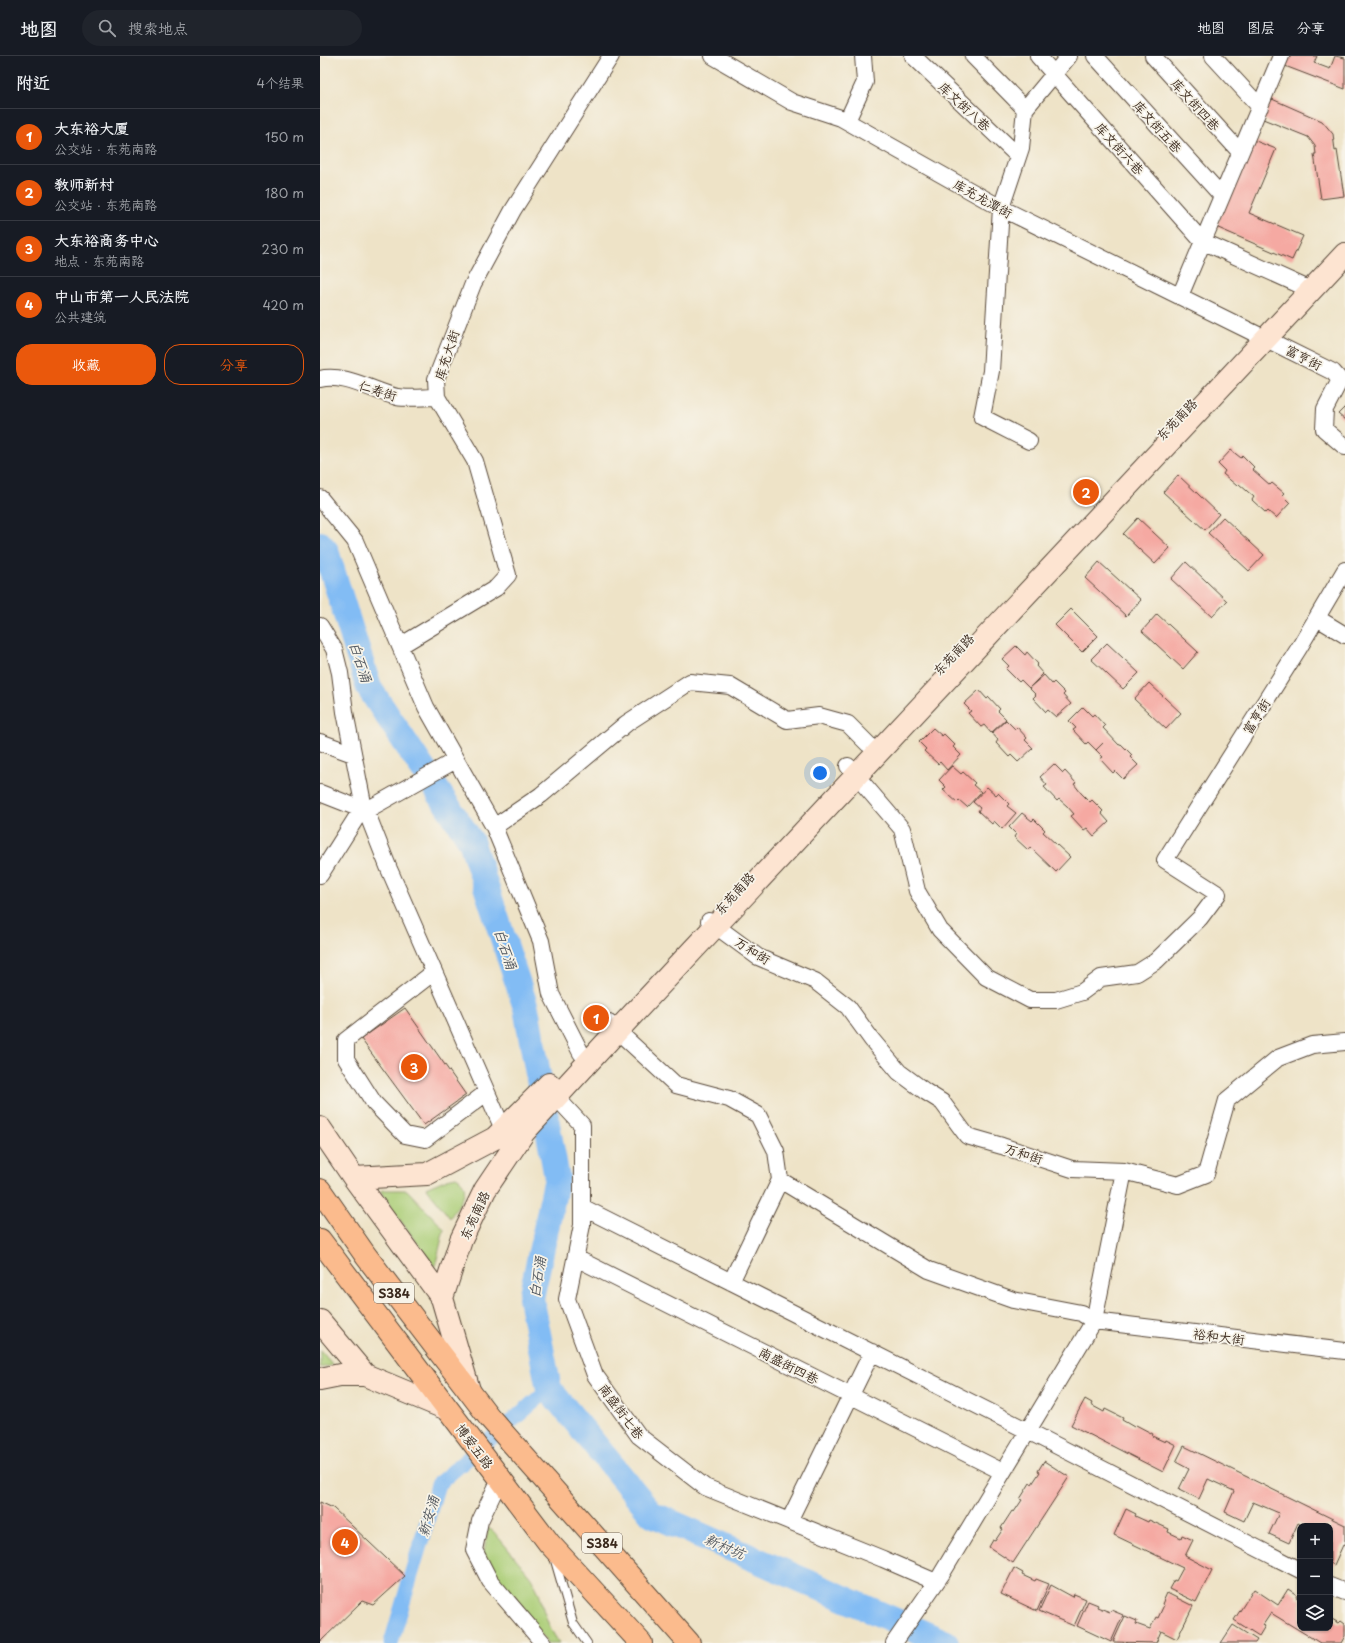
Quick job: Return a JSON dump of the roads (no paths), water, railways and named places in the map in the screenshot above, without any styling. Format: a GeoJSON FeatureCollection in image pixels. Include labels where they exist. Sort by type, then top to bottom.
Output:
{"type":"FeatureCollection","features":[{"type":"Feature","properties":{"kind":"highway","name":"S384"},"geometry":{"type":"LineString","coordinates":[[320,1190],[366,1256],[470,1393],[513,1445],[593,1533],[689,1643]]}},
{"type":"Feature","properties":{"kind":"highway","name":"博爱五路"},"geometry":{"type":"LineString","coordinates":[[320,1240],[550,1543],[641,1643]]}},
{"type":"Feature","properties":{"kind":"street","name":"库充大街"},"geometry":{"type":"LineString","coordinates":[[400,646],[456,610],[496,588],[508,575],[475,461],[437,397],[436,380],[473,284],[513,210],[612,56]]}},
{"type":"Feature","properties":{"kind":"street","name":"库充龙潭街"},"geometry":{"type":"LineString","coordinates":[[713,56],[792,102],[847,122],[1000,208],[1258,334]]}},
{"type":"Feature","properties":{"kind":"street"},"geometry":{"type":"LineString","coordinates":[[847,122],[865,82],[863,56]]}},
{"type":"Feature","properties":{"kind":"street","name":"库文街八巷"},"geometry":{"type":"LineString","coordinates":[[912,56],[1018,156]]}},
{"type":"Feature","properties":{"kind":"street"},"geometry":{"type":"LineString","coordinates":[[973,56],[1025,109]]}},
{"type":"Feature","properties":{"kind":"street","name":"库文街六巷"},"geometry":{"type":"LineString","coordinates":[[1038,56],[1202,241]]}},
{"type":"Feature","properties":{"kind":"street"},"geometry":{"type":"LineString","coordinates":[[1029,441],[982,418],[991,371],[1000,208],[1021,148],[1025,109],[1070,56]]}},
{"type":"Feature","properties":{"kind":"street","name":"库文街五巷"},"geometry":{"type":"LineString","coordinates":[[1096,56],[1222,195]]}},
{"type":"Feature","properties":{"kind":"street","name":"库文街四巷"},"geometry":{"type":"LineString","coordinates":[[1152,56],[1240,152]]}},
{"type":"Feature","properties":{"kind":"street"},"geometry":{"type":"LineString","coordinates":[[1213,56],[1260,106]]}},
{"type":"Feature","properties":{"kind":"street"},"geometry":{"type":"LineString","coordinates":[[1180,296],[1279,57]]}},
{"type":"Feature","properties":{"kind":"street","name":"东苑南路"},"geometry":{"type":"LineString","coordinates":[[853,770],[868,744],[1258,334],[1345,238]]}},
{"type":"Feature","properties":{"kind":"street"},"geometry":{"type":"LineString","coordinates":[[1202,241],[1302,286]]}},
{"type":"Feature","properties":{"kind":"street","name":"东苑南路"},"geometry":{"type":"LineString","coordinates":[[561,1085],[613,1027],[713,923],[853,770],[1345,254]]}},
{"type":"Feature","properties":{"kind":"street","name":"富亨街"},"geometry":{"type":"LineString","coordinates":[[1258,334],[1333,372],[1340,380],[1325,409],[1324,429],[1345,448]]}},
{"type":"Feature","properties":{"kind":"street","name":"仁寿街"},"geometry":{"type":"LineString","coordinates":[[320,379],[347,380],[399,397],[437,397]]}},
{"type":"Feature","properties":{"kind":"street"},"geometry":{"type":"LineString","coordinates":[[320,498],[355,541],[426,707],[494,827],[541,941],[551,994],[580,1053]]}},
{"type":"Feature","properties":{"kind":"street","name":"富亨街"},"geometry":{"type":"LineString","coordinates":[[853,770],[902,829],[917,891],[940,930],[986,977],[1030,1000],[1056,1000],[1082,992],[1101,978],[1137,973],[1156,961],[1200,918],[1218,894],[1165,860],[1317,618],[1345,570]]}},
{"type":"Feature","properties":{"kind":"street"},"geometry":{"type":"LineString","coordinates":[[1317,618],[1345,635]]}},
{"type":"Feature","properties":{"kind":"street"},"geometry":{"type":"LineString","coordinates":[[320,626],[334,649],[340,673],[345,712],[362,803],[486,1092],[512,1129]]}},
{"type":"Feature","properties":{"kind":"street"},"geometry":{"type":"LineString","coordinates":[[494,827],[541,795],[626,723],[690,682],[730,686],[787,720],[819,716],[848,724],[868,744]]}},
{"type":"Feature","properties":{"kind":"street"},"geometry":{"type":"LineString","coordinates":[[320,742],[353,754]]}},
{"type":"Feature","properties":{"kind":"street"},"geometry":{"type":"LineString","coordinates":[[320,875],[327,850],[358,815],[456,760]]}},
{"type":"Feature","properties":{"kind":"street"},"geometry":{"type":"LineString","coordinates":[[320,793],[366,811]]}},
{"type":"Feature","properties":{"kind":"street","name":"万和街"},"geometry":{"type":"LineString","coordinates":[[713,923],[758,957],[815,981],[848,1007],[872,1040],[899,1072],[942,1102],[967,1136],[1002,1146],[1072,1170],[1124,1171],[1178,1185],[1206,1174],[1227,1100],[1278,1058],[1312,1045],[1345,1042]]}},
{"type":"Feature","properties":{"kind":"street"},"geometry":{"type":"LineString","coordinates":[[434,972],[346,1040],[346,1059],[374,1103],[405,1135],[425,1139],[486,1092]]}},
{"type":"Feature","properties":{"kind":"street"},"geometry":{"type":"LineString","coordinates":[[613,1027],[676,1085],[729,1098],[758,1115],[776,1151],[780,1180],[731,1282]]}},
{"type":"Feature","properties":{"kind":"street","name":"东苑南路"},"geometry":{"type":"LineString","coordinates":[[561,1085],[580,1053],[613,1027]]}},
{"type":"Feature","properties":{"kind":"street"},"geometry":{"type":"LineString","coordinates":[[320,1150],[354,1178],[427,1174],[512,1129],[561,1085]]}},
{"type":"Feature","properties":{"kind":"street","name":"南盛街七巷"},"geometry":{"type":"LineString","coordinates":[[561,1085],[582,1125],[582,1226],[567,1299],[595,1375],[639,1436],[705,1487],[883,1558],[936,1582]]}},
{"type":"Feature","properties":{"kind":"street"},"geometry":{"type":"LineString","coordinates":[[320,1128],[354,1178],[442,1298],[470,1393]]}},
{"type":"Feature","properties":{"kind":"street","name":"东苑南路"},"geometry":{"type":"LineString","coordinates":[[442,1298],[461,1240],[512,1129]]}},
{"type":"Feature","properties":{"kind":"street"},"geometry":{"type":"LineString","coordinates":[[894,1643],[936,1582],[1094,1322],[1124,1171]]}},
{"type":"Feature","properties":{"kind":"street"},"geometry":{"type":"LineString","coordinates":[[780,1180],[929,1270],[1013,1300],[1081,1313],[1094,1322]]}},
{"type":"Feature","properties":{"kind":"street"},"geometry":{"type":"LineString","coordinates":[[582,1207],[872,1352],[1297,1568]]}},
{"type":"Feature","properties":{"kind":"street","name":"南盛街四巷"},"geometry":{"type":"LineString","coordinates":[[576,1258],[1003,1472]]}},
{"type":"Feature","properties":{"kind":"street"},"geometry":{"type":"LineString","coordinates":[[320,1321],[364,1375]]}},
{"type":"Feature","properties":{"kind":"street","name":"裕和大街"},"geometry":{"type":"LineString","coordinates":[[1094,1322],[1345,1351]]}},
{"type":"Feature","properties":{"kind":"street"},"geometry":{"type":"LineString","coordinates":[[790,1521],[872,1352]]}},
{"type":"Feature","properties":{"kind":"street"},"geometry":{"type":"LineString","coordinates":[[320,1379],[340,1375],[364,1375],[447,1409]]}},
{"type":"Feature","properties":{"kind":"street"},"geometry":{"type":"LineString","coordinates":[[500,1479],[480,1521],[474,1550],[490,1581],[543,1643]]}},
{"type":"Feature","properties":{"kind":"street"},"geometry":{"type":"LineString","coordinates":[[1333,1587],[1345,1592]]}},
{"type":"Feature","properties":{"kind":"lane"},"geometry":{"type":"LineString","coordinates":[[550,1543],[573,1623],[588,1643]]}},
{"type":"Feature","properties":{"kind":"waterway","name":"白石涌"},"geometry":{"type":"LineString","coordinates":[[320,544],[326,551],[369,688],[471,841],[526,1008],[557,1178],[531,1298],[549,1389],[652,1514],[946,1643]]}},
{"type":"Feature","properties":{"kind":"waterway","name":"新安涌"},"geometry":{"type":"LineString","coordinates":[[391,1643],[438,1484],[549,1389]]}},
{"type":"Feature","properties":{"kind":"place","name":"教师新村"},"geometry":{"type":"Point","coordinates":[1086,492]}},
{"type":"Feature","properties":{"kind":"place","name":"大东裕大厦"},"geometry":{"type":"Point","coordinates":[596,1018]}},
{"type":"Feature","properties":{"kind":"place","name":"大东裕商务中心"},"geometry":{"type":"Point","coordinates":[414,1067]}},
{"type":"Feature","properties":{"kind":"place","name":"中山市第一人民法院"},"geometry":{"type":"Point","coordinates":[345,1542]}},
{"type":"Feature","properties":{"kind":"water label","name":"新村坑"},"geometry":{"type":"Point","coordinates":[725,1546]}}]}
